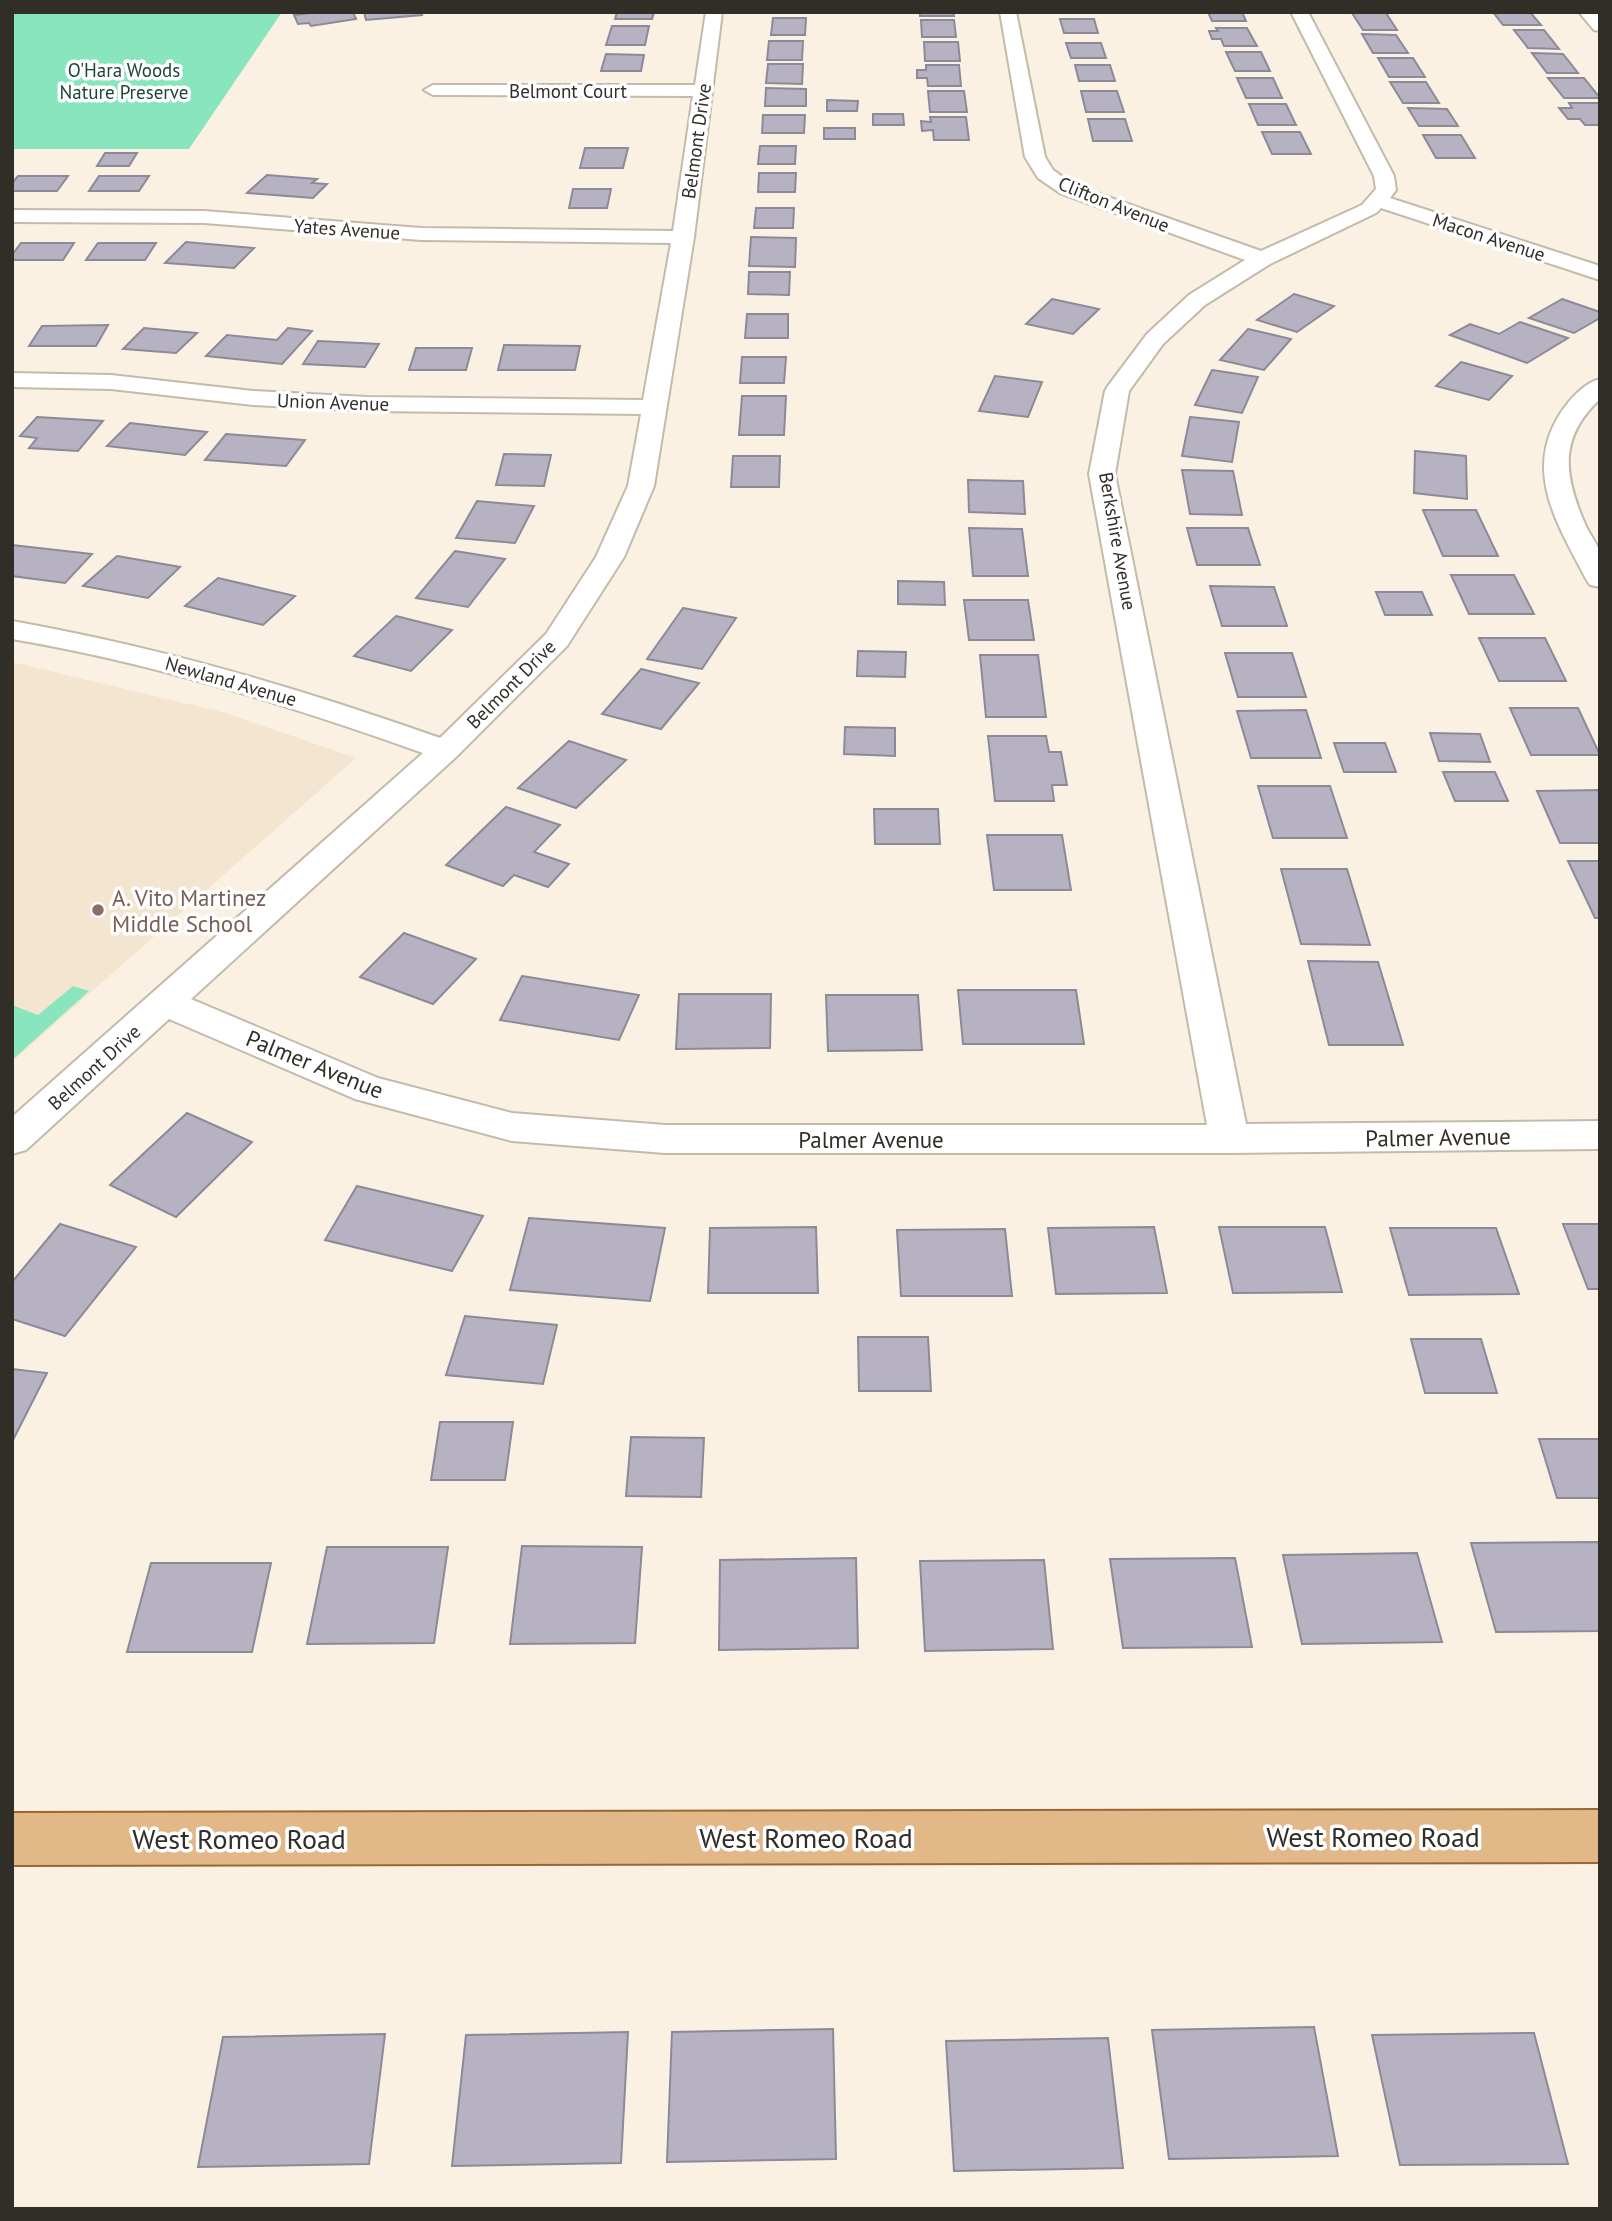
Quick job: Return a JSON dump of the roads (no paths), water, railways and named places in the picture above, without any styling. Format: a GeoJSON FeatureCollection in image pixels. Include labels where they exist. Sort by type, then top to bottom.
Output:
{"type":"FeatureCollection","features":[{"type":"Feature","properties":{"kind":"main road","name":"West Romeo Road"},"geometry":{"type":"LineString","coordinates":[[12,1839],[1600,1836]]}},
{"type":"Feature","properties":{"kind":"street","name":"Belmont Drive"},"geometry":{"type":"LineString","coordinates":[[12,1140],[445,750],[557,640],[610,556],[641,486],[683,237],[714,12]]}},
{"type":"Feature","properties":{"kind":"street","name":"Clifton Avenue"},"geometry":{"type":"LineString","coordinates":[[1008,12],[1035,157],[1045,174],[1067,189],[1262,259]]}},
{"type":"Feature","properties":{"kind":"street"},"geometry":{"type":"LineString","coordinates":[[1299,12],[1384,176],[1386,190],[1379,201]]}},
{"type":"Feature","properties":{"kind":"street"},"geometry":{"type":"LineString","coordinates":[[1587,12],[1600,26]]}},
{"type":"Feature","properties":{"kind":"street","name":"Belmont Court"},"geometry":{"type":"LineString","coordinates":[[433,90],[703,92]]}},
{"type":"Feature","properties":{"kind":"street","name":"Berkshire Avenue"},"geometry":{"type":"LineString","coordinates":[[1229,1139],[1102,474],[1117,391],[1155,340],[1197,300],[1262,259],[1368,209],[1379,201]]}},
{"type":"Feature","properties":{"kind":"street","name":"Macon Avenue"},"geometry":{"type":"LineString","coordinates":[[1379,201],[1600,273]]}},
{"type":"Feature","properties":{"kind":"street","name":"Yates Avenue"},"geometry":{"type":"LineString","coordinates":[[12,216],[204,217],[421,234],[683,237]]}},
{"type":"Feature","properties":{"kind":"street","name":"Union Avenue"},"geometry":{"type":"LineString","coordinates":[[12,380],[111,382],[253,398],[367,404],[655,407]]}},
{"type":"Feature","properties":{"kind":"street"},"geometry":{"type":"LineString","coordinates":[[1600,386],[1585,397],[1568,417],[1555,443],[1553,471],[1561,503],[1600,579]]}},
{"type":"Feature","properties":{"kind":"street","name":"Newland Avenue"},"geometry":{"type":"LineString","coordinates":[[12,630],[120,651],[226,676],[445,750]]}},
{"type":"Feature","properties":{"kind":"street","name":"Palmer Avenue"},"geometry":{"type":"LineString","coordinates":[[166,1003],[368,1089],[512,1126],[665,1139],[1229,1139],[1600,1135]]}},
{"type":"Feature","properties":{"kind":"place","name":"A. Vito Martinez Middle School"},"geometry":{"type":"Point","coordinates":[98,910]}},
{"type":"Feature","properties":{"kind":"park label","name":"O'Hara Woods Nature Preserve"},"geometry":{"type":"Point","coordinates":[124,81]}}]}
